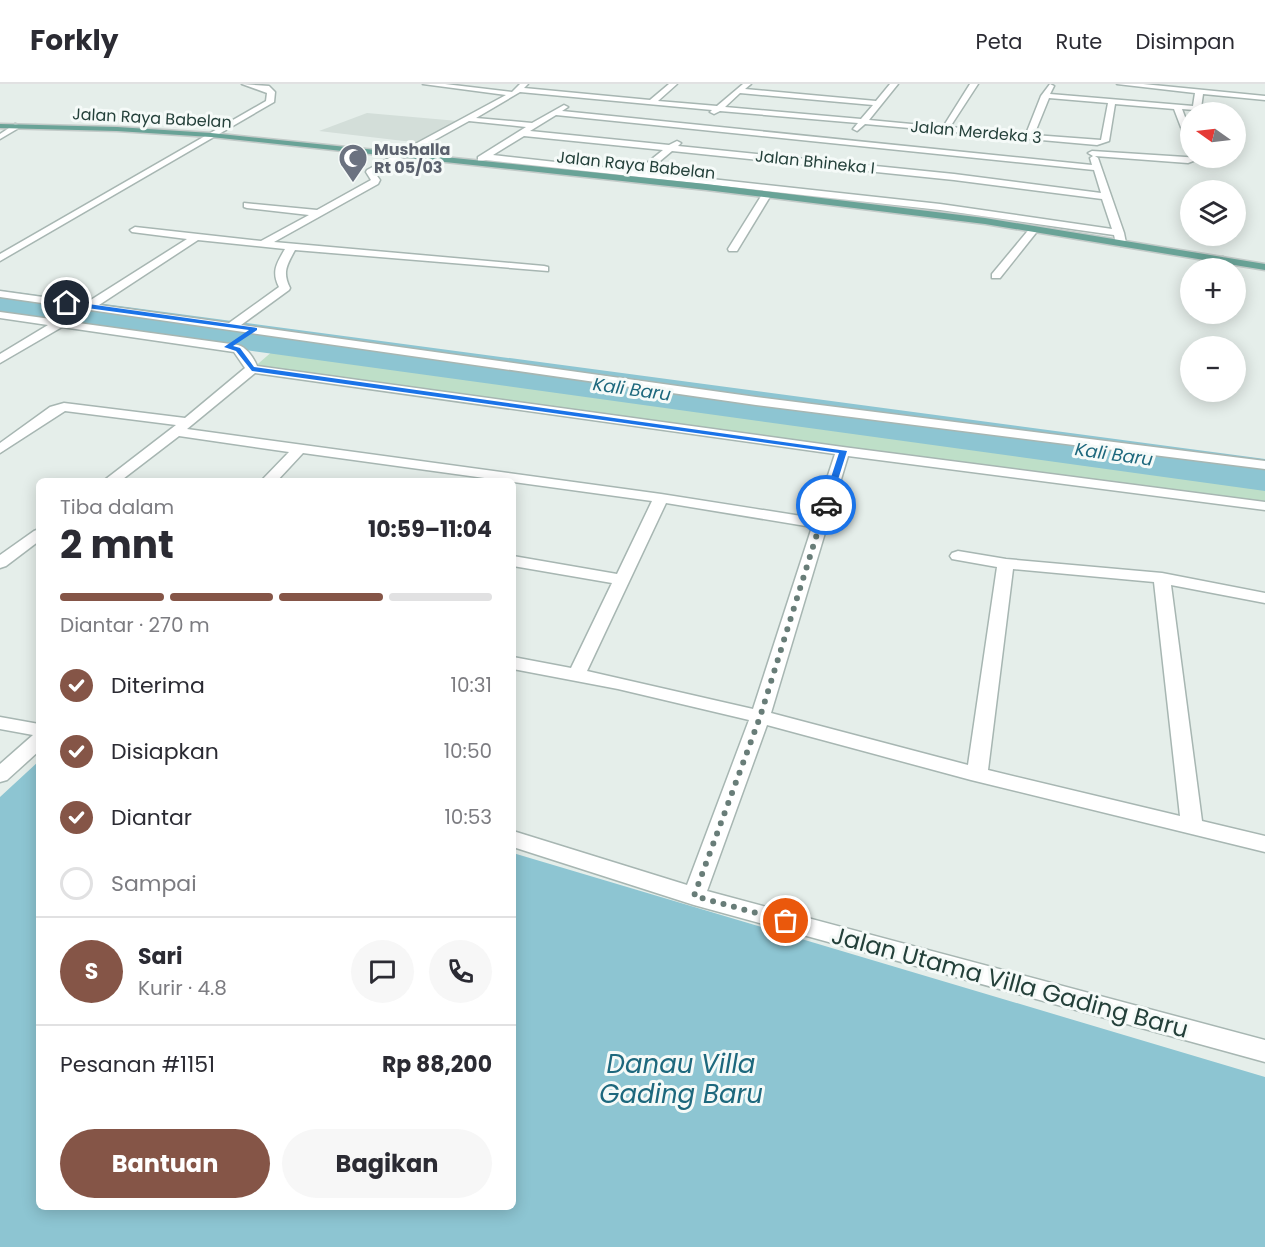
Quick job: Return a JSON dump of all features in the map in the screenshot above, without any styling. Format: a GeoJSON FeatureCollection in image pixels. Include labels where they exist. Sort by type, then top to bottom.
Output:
{"type":"FeatureCollection","features":[{"type":"Feature","properties":{"kind":"main road","name":"Jalan Raya Babelan"},"geometry":{"type":"LineString","coordinates":[[0,126],[211,135],[766,195],[808,193],[1034,229],[1120,238],[1198,258]]}},
{"type":"Feature","properties":{"kind":"main road","name":"Jalan Raya Babelan"},"geometry":{"type":"LineString","coordinates":[[1246,266],[1265,267]]}},
{"type":"Feature","properties":{"kind":"street"},"geometry":{"type":"LineString","coordinates":[[0,258],[270,102],[271,92],[266,88],[246,84]]}},
{"type":"Feature","properties":{"kind":"street"},"geometry":{"type":"LineString","coordinates":[[426,84],[519,88],[654,100]]}},
{"type":"Feature","properties":{"kind":"street"},"geometry":{"type":"LineString","coordinates":[[263,244],[375,182],[376,180],[369,173],[468,120],[519,88],[582,96],[654,100],[673,84]]}},
{"type":"Feature","properties":{"kind":"street"},"geometry":{"type":"LineString","coordinates":[[639,174],[747,84]]}},
{"type":"Feature","properties":{"kind":"street"},"geometry":{"type":"LineString","coordinates":[[845,145],[894,84]]}},
{"type":"Feature","properties":{"kind":"street"},"geometry":{"type":"LineString","coordinates":[[945,129],[974,84]]}},
{"type":"Feature","properties":{"kind":"street"},"geometry":{"type":"LineString","coordinates":[[1029,137],[1051,84]]}},
{"type":"Feature","properties":{"kind":"street"},"geometry":{"type":"LineString","coordinates":[[1121,84],[1196,89],[1265,98]]}},
{"type":"Feature","properties":{"kind":"street"},"geometry":{"type":"LineString","coordinates":[[1045,96],[1197,107],[1196,89]]}},
{"type":"Feature","properties":{"kind":"street"},"geometry":{"type":"LineString","coordinates":[[738,91],[878,103]]}},
{"type":"Feature","properties":{"kind":"street"},"geometry":{"type":"LineString","coordinates":[[474,163],[582,96]]}},
{"type":"Feature","properties":{"kind":"street","name":"Jalan Merdeka 3"},"geometry":{"type":"LineString","coordinates":[[654,100],[718,108],[1089,142]]}},
{"type":"Feature","properties":{"kind":"street"},"geometry":{"type":"LineString","coordinates":[[484,157],[940,207],[1120,238],[1089,142],[1105,141],[1112,101]]}},
{"type":"Feature","properties":{"kind":"street"},"geometry":{"type":"LineString","coordinates":[[1177,107],[1180,114]]}},
{"type":"Feature","properties":{"kind":"street"},"geometry":{"type":"LineString","coordinates":[[555,113],[845,145],[1097,168]]}},
{"type":"Feature","properties":{"kind":"street"},"geometry":{"type":"LineString","coordinates":[[468,120],[534,126]]}},
{"type":"Feature","properties":{"kind":"street"},"geometry":{"type":"LineString","coordinates":[[0,136],[18,126]]}},
{"type":"Feature","properties":{"kind":"street","name":"Jalan Bhineka I"},"geometry":{"type":"LineString","coordinates":[[522,133],[954,177],[1107,197]]}},
{"type":"Feature","properties":{"kind":"street"},"geometry":{"type":"LineString","coordinates":[[1092,153],[1180,159]]}},
{"type":"Feature","properties":{"kind":"street"},"geometry":{"type":"LineString","coordinates":[[733,249],[766,195]]}},
{"type":"Feature","properties":{"kind":"street"},"geometry":{"type":"LineString","coordinates":[[247,205],[317,213]]}},
{"type":"Feature","properties":{"kind":"street"},"geometry":{"type":"LineString","coordinates":[[996,276],[1034,229]]}},
{"type":"Feature","properties":{"kind":"street"},"geometry":{"type":"LineString","coordinates":[[135,230],[544,269]]}},
{"type":"Feature","properties":{"kind":"street"},"geometry":{"type":"LineString","coordinates":[[0,359],[89,306],[196,237]]}},
{"type":"Feature","properties":{"kind":"street"},"geometry":{"type":"LineString","coordinates":[[232,326],[286,287],[280,278],[280,267],[292,246]]}},
{"type":"Feature","properties":{"kind":"street"},"geometry":{"type":"LineString","coordinates":[[0,294],[756,402],[1265,465]]}},
{"type":"Feature","properties":{"kind":"street"},"geometry":{"type":"LineString","coordinates":[[0,315],[238,349],[249,361],[252,369]]}},
{"type":"Feature","properties":{"kind":"street"},"geometry":{"type":"LineString","coordinates":[[228,347],[255,329]]}},
{"type":"Feature","properties":{"kind":"street"},"geometry":{"type":"LineString","coordinates":[[115,478],[252,369],[843,451],[1265,506]]}},
{"type":"Feature","properties":{"kind":"street"},"geometry":{"type":"LineString","coordinates":[[0,449],[55,410],[64,407],[300,448],[661,498],[820,524]]}},
{"type":"Feature","properties":{"kind":"street"},"geometry":{"type":"LineString","coordinates":[[271,478],[300,448]]}},
{"type":"Feature","properties":{"kind":"street"},"geometry":{"type":"LineString","coordinates":[[694,896],[760,717],[843,451]]}},
{"type":"Feature","properties":{"kind":"street"},"geometry":{"type":"LineString","coordinates":[[577,673],[620,579],[661,498]]}},
{"type":"Feature","properties":{"kind":"street"},"geometry":{"type":"LineString","coordinates":[[0,563],[36,536]]}},
{"type":"Feature","properties":{"kind":"street"},"geometry":{"type":"LineString","coordinates":[[958,556],[1006,564],[1162,578],[1265,598]]}},
{"type":"Feature","properties":{"kind":"street"},"geometry":{"type":"LineString","coordinates":[[516,562],[620,579]]}},
{"type":"Feature","properties":{"kind":"street"},"geometry":{"type":"LineString","coordinates":[[977,774],[1006,564]]}},
{"type":"Feature","properties":{"kind":"street"},"geometry":{"type":"LineString","coordinates":[[1162,578],[1192,826]]}},
{"type":"Feature","properties":{"kind":"street"},"geometry":{"type":"LineString","coordinates":[[516,663],[577,673],[760,717],[977,774],[1265,844]]}},
{"type":"Feature","properties":{"kind":"street"},"geometry":{"type":"LineString","coordinates":[[0,723],[36,729]]}},
{"type":"Feature","properties":{"kind":"street"},"geometry":{"type":"LineString","coordinates":[[0,775],[36,743]]}},
{"type":"Feature","properties":{"kind":"street","name":"Jalan Utama Villa Gading Baru"},"geometry":{"type":"LineString","coordinates":[[516,840],[694,896],[1265,1051]]}},
{"type":"Feature","properties":{"kind":"shaded area"},"geometry":{"type":"Polygon","coordinates":[[[367,113],[458,121],[421,143],[319,131],[367,113]]]}},
{"type":"Feature","properties":{"kind":"green space"},"geometry":{"type":"Polygon","coordinates":[[[274,350],[463,379],[1265,487],[1265,507],[252,369],[274,350]]]}},
{"type":"Feature","properties":{"kind":"water","name":"Danau Villa Gading Baru"},"geometry":{"type":"Polygon","coordinates":[[[36,764],[36,1210],[516,1210],[516,854],[1265,1077],[1265,1247],[0,1247],[0,797],[36,764]]]}},
{"type":"Feature","properties":{"kind":"waterway","name":"Kali Baru"},"geometry":{"type":"LineString","coordinates":[[0,303],[1265,475]]}},
{"type":"Feature","properties":{"kind":"way so far"},"geometry":{"type":"LineString","coordinates":[[786,921],[694,896],[760,717],[826,505]]}},
{"type":"Feature","properties":{"kind":"place","name":"Mushalla Rt 05/03"},"geometry":{"type":"Point","coordinates":[353,184]}},
{"type":"Feature","properties":{"kind":"route"},"geometry":{"type":"LineString","coordinates":[[67,303],[255,329],[228,347],[238,349],[249,361],[252,369],[843,451],[826,505]]}}]}
